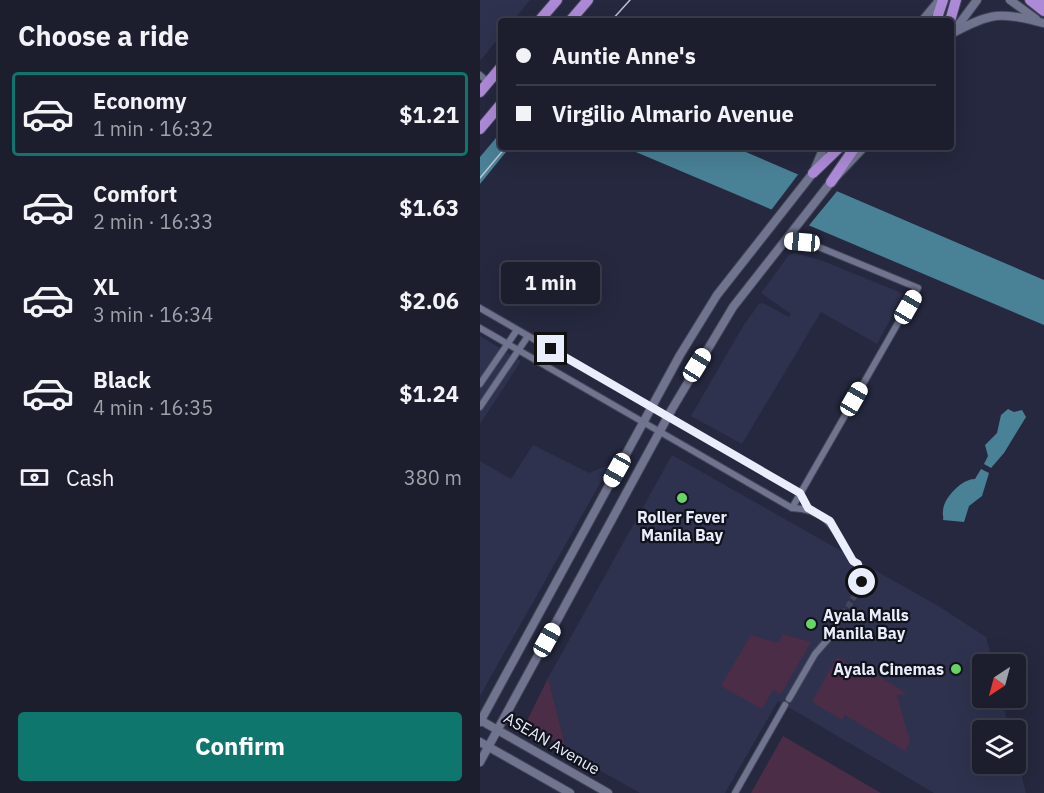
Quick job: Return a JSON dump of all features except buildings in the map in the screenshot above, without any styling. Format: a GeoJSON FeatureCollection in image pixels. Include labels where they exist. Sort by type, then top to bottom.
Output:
{"type":"FeatureCollection","features":[{"type":"Feature","properties":{"kind":"highway"},"geometry":{"type":"LineString","coordinates":[[542,18],[557,0]]}},
{"type":"Feature","properties":{"kind":"highway"},"geometry":{"type":"LineString","coordinates":[[573,18],[588,0]]}},
{"type":"Feature","properties":{"kind":"highway"},"geometry":{"type":"LineString","coordinates":[[951,18],[956,0]]}},
{"type":"Feature","properties":{"kind":"highway"},"geometry":{"type":"LineString","coordinates":[[1030,0],[1044,11]]}},
{"type":"Feature","properties":{"kind":"highway"},"geometry":{"type":"LineString","coordinates":[[937,18],[940,2]]}},
{"type":"Feature","properties":{"kind":"highway"},"geometry":{"type":"LineString","coordinates":[[480,92],[484,78],[498,69]]}},
{"type":"Feature","properties":{"kind":"highway"},"geometry":{"type":"LineString","coordinates":[[480,129],[498,108]]}},
{"type":"Feature","properties":{"kind":"highway"},"geometry":{"type":"LineString","coordinates":[[830,183],[853,150]]}},
{"type":"Feature","properties":{"kind":"highway"},"geometry":{"type":"LineString","coordinates":[[812,175],[837,151]]}},
{"type":"Feature","properties":{"kind":"main road"},"geometry":{"type":"LineString","coordinates":[[954,31],[977,0]]}},
{"type":"Feature","properties":{"kind":"main road"},"geometry":{"type":"LineString","coordinates":[[1010,0],[1043,24]]}},
{"type":"Feature","properties":{"kind":"main road"},"geometry":{"type":"LineString","coordinates":[[925,18],[940,2]]}},
{"type":"Feature","properties":{"kind":"main road"},"geometry":{"type":"LineString","coordinates":[[954,33],[984,17],[998,14],[1043,24]]}},
{"type":"Feature","properties":{"kind":"main road"},"geometry":{"type":"LineString","coordinates":[[480,721],[652,406],[717,295],[812,175],[823,150]]}},
{"type":"Feature","properties":{"kind":"main road"},"geometry":{"type":"LineString","coordinates":[[480,762],[484,745],[498,730],[660,431],[733,306],[830,183],[861,150]]}},
{"type":"Feature","properties":{"kind":"main road","name":"ASEAN Avenue"},"geometry":{"type":"LineString","coordinates":[[480,721],[608,793]]}},
{"type":"Feature","properties":{"kind":"main road"},"geometry":{"type":"LineString","coordinates":[[484,745],[570,793]]}},
{"type":"Feature","properties":{"kind":"street"},"geometry":{"type":"LineString","coordinates":[[784,241],[814,245],[918,288],[792,507]]}},
{"type":"Feature","properties":{"kind":"street"},"geometry":{"type":"LineString","coordinates":[[480,308],[800,493],[808,508]]}},
{"type":"Feature","properties":{"kind":"street"},"geometry":{"type":"LineString","coordinates":[[480,328],[792,507],[808,508],[830,521],[853,561],[858,564],[862,582]]}},
{"type":"Feature","properties":{"kind":"street"},"geometry":{"type":"LineString","coordinates":[[480,384],[517,330]]}},
{"type":"Feature","properties":{"kind":"street"},"geometry":{"type":"LineString","coordinates":[[480,407],[528,336]]}},
{"type":"Feature","properties":{"kind":"street"},"geometry":{"type":"LineString","coordinates":[[789,699],[814,654],[830,638]]}},
{"type":"Feature","properties":{"kind":"street"},"geometry":{"type":"LineString","coordinates":[[735,793],[785,705]]}},
{"type":"Feature","properties":{"kind":"shaded area"},"geometry":{"type":"Polygon","coordinates":[[[480,0],[530,0],[515,18],[498,18],[498,39],[480,61],[480,0]]]}},
{"type":"Feature","properties":{"kind":"shaded area"},"geometry":{"type":"Polygon","coordinates":[[[498,136],[498,150],[508,150],[480,184],[480,157],[498,136]]]}},
{"type":"Feature","properties":{"kind":"shaded area"},"geometry":{"type":"Polygon","coordinates":[[[631,150],[741,150],[1044,280],[1044,325],[631,150]]]}},
{"type":"Feature","properties":{"kind":"shaded area"},"geometry":{"type":"Polygon","coordinates":[[[795,253],[823,261],[904,294],[877,344],[821,312],[742,444],[691,416],[743,326],[759,304],[763,303],[789,317],[791,314],[761,293],[789,255],[795,253]]]}},
{"type":"Feature","properties":{"kind":"shaded area"},"geometry":{"type":"Polygon","coordinates":[[[480,336],[521,361],[480,424],[480,336]]]}},
{"type":"Feature","properties":{"kind":"shaded area"},"geometry":{"type":"Polygon","coordinates":[[[1008,409],[1014,412],[1022,410],[1026,417],[1004,453],[991,468],[984,464],[988,456],[985,445],[997,433],[1001,415],[1008,409]]]}},
{"type":"Feature","properties":{"kind":"shaded area"},"geometry":{"type":"Polygon","coordinates":[[[533,445],[589,473],[611,464],[480,696],[480,461],[511,479],[533,445]]]}},
{"type":"Feature","properties":{"kind":"shaded area","name":"Ayala Malls Manila Bay"},"geometry":{"type":"Polygon","coordinates":[[[672,455],[940,607],[986,637],[990,654],[972,654],[972,708],[1004,708],[1007,720],[972,720],[972,774],[1021,774],[1026,793],[934,793],[778,701],[725,793],[640,793],[567,752],[548,678],[672,455]]]}},
{"type":"Feature","properties":{"kind":"shaded area"},"geometry":{"type":"Polygon","coordinates":[[[981,469],[989,473],[982,496],[969,506],[964,522],[943,520],[944,505],[951,494],[965,481],[975,479],[981,469]]]}},
{"type":"Feature","properties":{"kind":"shaded area"},"geometry":{"type":"Polygon","coordinates":[[[783,634],[811,642],[781,694],[773,690],[762,709],[721,686],[751,635],[778,643],[783,634]]]}},
{"type":"Feature","properties":{"kind":"shaded area"},"geometry":{"type":"Polygon","coordinates":[[[837,657],[874,679],[877,675],[907,694],[897,695],[910,742],[905,751],[845,715],[842,720],[812,702],[837,657]]]}},
{"type":"Feature","properties":{"kind":"shaded area"},"geometry":{"type":"Polygon","coordinates":[[[548,678],[566,748],[525,725],[548,678]]]}},
{"type":"Feature","properties":{"kind":"shaded area"},"geometry":{"type":"Polygon","coordinates":[[[783,736],[881,793],[751,793],[783,736]]]}},
{"type":"Feature","properties":{"kind":"pier"},"geometry":{"type":"Polygon","coordinates":[[[800,172],[838,190],[806,229],[769,213],[800,172]]]}},
{"type":"Feature","properties":{"kind":"tunnel"},"geometry":{"type":"LineString","coordinates":[[829,638],[863,582]]}},
{"type":"Feature","properties":{"kind":"tram line"},"geometry":{"type":"LineString","coordinates":[[614,18],[630,0]]}},
{"type":"Feature","properties":{"kind":"tram line"},"geometry":{"type":"LineString","coordinates":[[480,178],[503,150]]}},
{"type":"Feature","properties":{"kind":"place","name":"Roller Fever Manila Bay"},"geometry":{"type":"Point","coordinates":[682,498]}},
{"type":"Feature","properties":{"kind":"place","name":"Ayala Malls Manila Bay"},"geometry":{"type":"Point","coordinates":[811,624]}},
{"type":"Feature","properties":{"kind":"place","name":"Ayala Cinemas"},"geometry":{"type":"Point","coordinates":[956,669]}},
{"type":"Feature","properties":{"kind":"route"},"geometry":{"type":"LineString","coordinates":[[551,349],[800,493],[808,508],[830,521],[853,561],[858,564],[862,582]]}}]}
